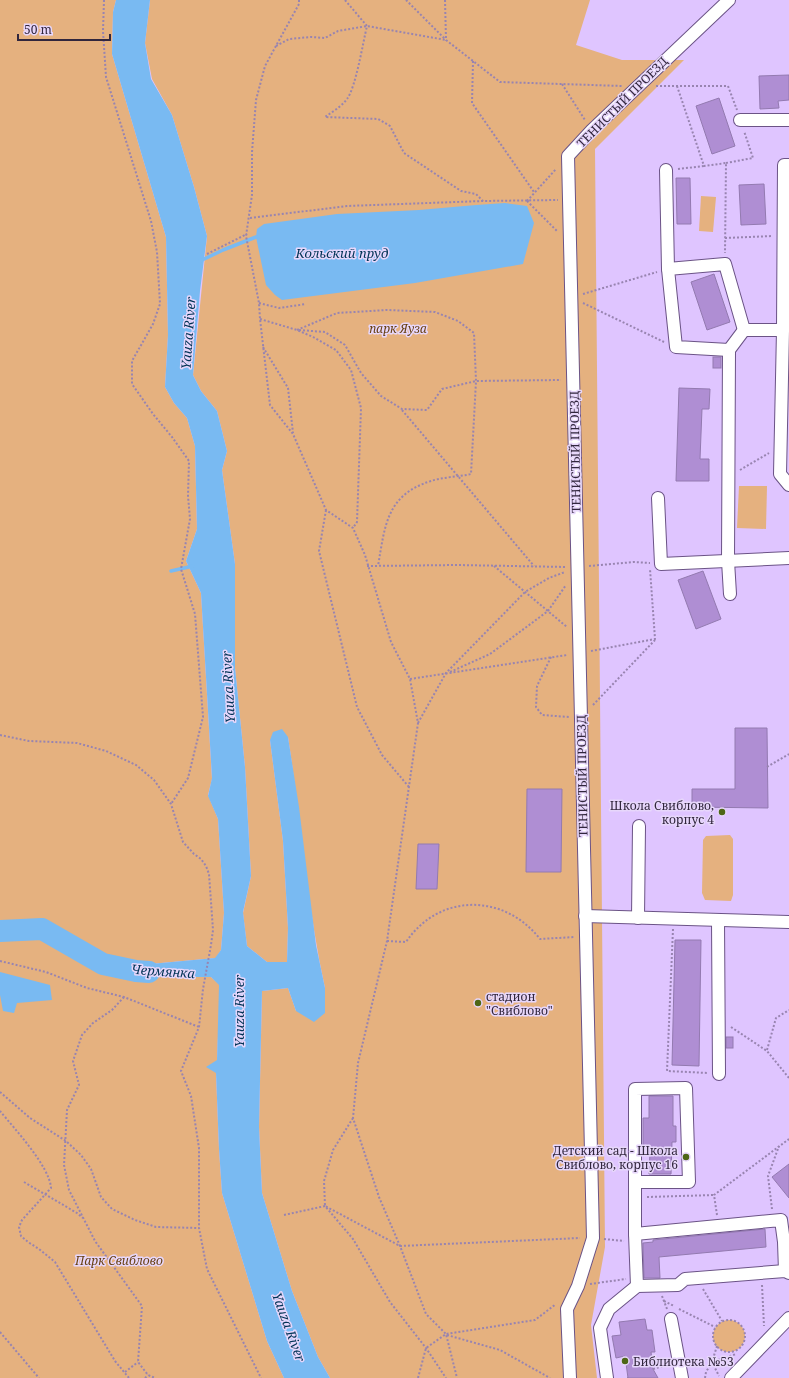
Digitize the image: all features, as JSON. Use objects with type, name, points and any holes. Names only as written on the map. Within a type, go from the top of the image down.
[{"type":"street","name":"ТЕНИСТЫЙ ПРОЕЗД","points":[[570,1378],[567,1309],[578,1286],[593,1238],[568,156],[592,130],[728,0]]},
{"type":"street","points":[[740,120],[789,120]]},
{"type":"street","points":[[789,165],[784,165],[783,330],[780,447],[780,474],[789,485]]},
{"type":"street","points":[[666,170],[668,269],[676,347],[729,350]]},
{"type":"street","points":[[668,269],[725,264],[744,330]]},
{"type":"street","points":[[744,330],[783,330]]},
{"type":"street","points":[[730,594],[728,561],[729,350],[744,330]]},
{"type":"street","points":[[658,498],[661,564],[789,558]]},
{"type":"street","points":[[638,826],[638,918]]},
{"type":"street","points":[[585,916],[718,920],[753,924],[789,922]]},
{"type":"street","points":[[718,920],[720,1019],[719,1074]]},
{"type":"street","points":[[607,1378],[600,1328],[609,1309],[637,1282],[635,1238],[635,1182],[635,1089],[686,1088],[689,1182],[635,1182]]},
{"type":"street","points":[[635,1238],[719,1226],[781,1220],[787,1272],[685,1279],[678,1284],[658,1285],[637,1282]]},
{"type":"street","points":[[731,1378],[789,1318]]},
{"type":"street","points":[[671,1319],[682,1378]]},
{"type":"path","points":[[104,0],[103,31],[106,77],[148,213],[157,252],[160,304],[153,324],[132,360],[132,384],[153,414],[190,461],[188,496],[190,519],[181,569],[195,614],[203,717],[188,778],[171,804]]},
{"type":"path","points":[[300,0],[265,66],[256,100],[252,152],[252,195],[250,218],[246,235],[259,303],[270,405],[293,434],[326,510],[353,528],[365,555],[391,642],[410,679],[418,723],[387,941],[358,1063],[353,1118],[379,1197],[400,1246],[426,1314],[446,1334],[500,1350],[550,1378]]},
{"type":"path","points":[[345,0],[366,26]]},
{"type":"path","points":[[406,0],[446,40],[500,82],[638,86],[728,86],[753,158],[726,163],[666,170]]},
{"type":"path","points":[[445,0],[446,40]]},
{"type":"path","points":[[275,46],[289,39],[311,37],[325,38],[338,31],[366,26],[446,40]]},
{"type":"path","points":[[366,26],[353,85],[348,98],[338,108],[325,117],[378,119],[390,126],[404,153],[461,191],[476,194],[483,201]]},
{"type":"path","points":[[473,61],[472,104],[534,192]]},
{"type":"path","points":[[562,84],[592,130]]},
{"type":"path","points":[[677,86],[704,166]]},
{"type":"path","points":[[526,201],[568,156]]},
{"type":"path","points":[[725,264],[726,163]]},
{"type":"path","points":[[250,218],[347,206],[483,201],[569,200]]},
{"type":"path","points":[[526,201],[570,244]]},
{"type":"path","points":[[207,254],[246,235]]},
{"type":"path","points":[[725,238],[784,236]]},
{"type":"path","points":[[572,298],[668,269]]},
{"type":"path","points":[[572,298],[676,347]]},
{"type":"path","points":[[259,303],[279,308],[306,304]]},
{"type":"path","points":[[298,330],[337,313],[387,310],[435,312],[458,321],[474,333],[476,381],[471,474],[431,481],[405,493],[394,505],[385,524],[378,566]]},
{"type":"path","points":[[260,319],[298,330],[313,337],[336,350],[351,370],[361,408],[358,522],[353,528]]},
{"type":"path","points":[[298,330],[325,332],[345,345],[361,373],[380,396],[402,409],[534,566]]},
{"type":"path","points":[[263,346],[288,388],[293,434]]},
{"type":"path","points":[[402,409],[427,410],[442,389],[476,381],[573,380]]},
{"type":"path","points":[[729,477],[780,447]]},
{"type":"path","points":[[326,510],[319,551],[357,707],[382,755],[409,787]]},
{"type":"path","points":[[551,657],[537,686],[536,707],[542,715],[554,717],[581,717],[655,639],[650,563],[660,540]]},
{"type":"path","points":[[368,566],[578,567],[634,562],[650,563]]},
{"type":"path","points":[[493,566],[579,637]]},
{"type":"path","points":[[418,723],[446,673],[525,592],[549,578],[578,567]]},
{"type":"path","points":[[446,673],[490,654],[548,611],[578,567]]},
{"type":"path","points":[[410,679],[580,653],[655,639]]},
{"type":"path","points":[[0,735],[28,741],[77,743],[106,751],[136,765],[154,780],[171,804],[183,842],[201,859],[206,866],[209,874],[213,930],[198,1027],[180,1071],[191,1096],[199,1148],[200,1228],[207,1268],[261,1378]]},
{"type":"path","points":[[768,767],[789,754]]},
{"type":"path","points":[[387,941],[406,942],[416,928],[434,915],[454,907],[476,905],[487,906],[508,912],[526,924],[540,939],[576,937]]},
{"type":"path","points":[[673,919],[667,1071],[719,1074]]},
{"type":"path","points":[[0,960],[46,972],[87,988],[124,997],[198,1027]]},
{"type":"path","points":[[124,997],[112,1010],[93,1023],[82,1035],[73,1061],[79,1085],[66,1110],[64,1165],[70,1190],[96,1241],[142,1306],[138,1362],[148,1375],[155,1378]]},
{"type":"path","points":[[767,1051],[776,1018],[789,1010]]},
{"type":"path","points":[[720,1019],[767,1051],[789,1078]]},
{"type":"path","points":[[0,1092],[30,1118],[66,1141],[81,1154],[91,1169],[101,1197],[112,1209],[135,1220],[156,1227],[200,1228]]},
{"type":"path","points":[[0,1111],[46,1171],[51,1181],[51,1188],[22,1220],[19,1227],[21,1236],[55,1262],[115,1361],[129,1378]]},
{"type":"path","points":[[353,1118],[333,1150],[324,1181],[324,1206],[353,1239],[390,1302],[426,1348],[446,1378]]},
{"type":"path","points":[[635,1197],[714,1195],[779,1144],[789,1138]]},
{"type":"path","points":[[774,1221],[768,1176],[779,1144]]},
{"type":"path","points":[[24,1182],[77,1213],[84,1219]]},
{"type":"path","points":[[714,1195],[719,1226]]},
{"type":"path","points":[[284,1215],[324,1206],[400,1246],[593,1238],[635,1238]]},
{"type":"path","points":[[761,1273],[764,1330],[769,1325]]},
{"type":"path","points":[[697,1278],[722,1321]]},
{"type":"path","points":[[578,1286],[637,1282]]},
{"type":"path","points":[[658,1285],[671,1319]]},
{"type":"path","points":[[418,1378],[426,1348],[446,1334],[536,1320],[560,1301]]},
{"type":"path","points":[[664,1302],[715,1327]]},
{"type":"path","points":[[705,1378],[706,1372],[712,1362],[716,1346],[713,1336],[715,1327],[722,1321],[731,1319],[739,1323],[744,1330],[745,1340],[740,1347],[732,1352],[723,1350],[716,1346]]},
{"type":"path","points":[[0,1332],[39,1378]]},
{"type":"path","points":[[446,1334],[457,1378]]},
{"type":"path","points":[[712,1362],[737,1354]]},
{"type":"path","points":[[125,1372],[138,1362]]},
{"type":"path","points":[[712,1362],[719,1378]]},
{"type":"path","points":[[145,1378],[148,1375]]},
{"type":"green space","name":"Парк Свиблово","points":[[0,0],[116,0],[113,12],[112,54],[166,237],[168,335],[165,387],[174,403],[187,418],[195,446],[197,529],[186,561],[201,593],[212,779],[208,795],[218,819],[224,913],[221,950],[216,958],[150,964],[109,964],[150,977],[211,977],[220,985],[216,1073],[222,1193],[267,1341],[284,1378],[0,1378]]},
{"type":"green space","name":"парк Яуза","points":[[150,0],[590,0],[576,45],[622,60],[684,60],[595,149],[605,1247],[591,1325],[597,1378],[330,1378],[318,1357],[292,1291],[262,1193],[259,1127],[262,991],[288,988],[296,1011],[325,988],[313,926],[288,737],[270,740],[283,841],[288,928],[287,962],[267,962],[247,946],[243,913],[251,876],[245,767],[235,668],[235,564],[222,470],[227,451],[217,411],[201,391],[193,375],[207,236],[172,115],[152,79],[145,43]]},
{"type":"green space","points":[[701,196],[716,197],[713,232],[699,231]]},
{"type":"green space","points":[[739,486],[767,486],[766,529],[737,528]]},
{"type":"green space","points":[[730,835],[733,839],[733,895],[731,901],[705,900],[702,893],[703,840],[706,836]]},
{"type":"green space","points":[[726,1320],[732,1320],[742,1327],[745,1336],[744,1342],[738,1349],[732,1352],[726,1352],[716,1345],[713,1339],[713,1333],[720,1323]]},
{"type":"water","name":"Yauza River","points":[[116,0],[150,0],[145,43],[151,79],[172,115],[207,236],[200,291],[193,375],[201,391],[217,411],[227,451],[222,470],[235,564],[235,668],[245,767],[251,876],[243,912],[247,946],[267,962],[287,962],[288,928],[283,841],[270,740],[273,732],[282,729],[288,737],[299,807],[316,945],[325,988],[325,1013],[314,1022],[296,1011],[288,988],[262,991],[259,1127],[262,1193],[292,1291],[318,1357],[330,1378],[284,1378],[267,1341],[222,1193],[216,1073],[206,1067],[217,1060],[219,985],[211,977],[150,977],[107,964],[150,964],[215,958],[221,950],[224,913],[218,819],[208,796],[212,778],[201,593],[186,561],[197,529],[195,446],[187,418],[174,403],[165,387],[168,335],[166,237],[112,54],[113,12]]},
{"type":"water","name":"Кольский пруд","points":[[505,203],[527,206],[534,223],[523,264],[415,283],[282,300],[266,285],[256,237],[257,229],[264,224],[337,214],[419,210]]},
{"type":"water","points":[[0,972],[50,985],[52,1000],[17,1003],[14,1013],[3,1011],[0,995]]},
{"type":"building","points":[[789,75],[789,100],[778,101],[779,108],[760,109],[759,76]]},
{"type":"building","points":[[719,98],[735,146],[712,154],[696,106]]},
{"type":"building","points":[[676,178],[690,178],[691,224],[677,224]]},
{"type":"building","points":[[764,184],[766,224],[741,225],[739,185]]},
{"type":"building","points":[[714,274],[730,322],[707,330],[691,282]]},
{"type":"building","points":[[713,357],[721,357],[721,368],[713,368]]},
{"type":"building","points":[[679,388],[710,389],[709,409],[702,409],[700,459],[709,459],[709,481],[676,481]]},
{"type":"building","points":[[703,571],[721,619],[696,629],[678,580]]},
{"type":"building","points":[[735,728],[767,728],[768,808],[692,807],[692,789],[735,789]]},
{"type":"building","points":[[527,789],[562,789],[561,872],[526,872]]},
{"type":"building","points":[[418,844],[439,844],[437,889],[416,889]]},
{"type":"building","points":[[675,940],[701,940],[699,1066],[672,1065]]},
{"type":"building","points":[[726,1037],[733,1037],[733,1048],[726,1048]]},
{"type":"building","points":[[649,1096],[673,1096],[673,1126],[676,1126],[676,1142],[672,1142],[671,1174],[649,1174],[650,1152],[643,1152],[643,1118],[649,1118]]},
{"type":"building","points":[[789,1164],[789,1198],[772,1177]]},
{"type":"building","points":[[765,1229],[766,1247],[659,1257],[660,1278],[644,1278],[643,1243],[653,1242],[653,1240]]},
{"type":"building","points":[[645,1319],[647,1330],[652,1330],[655,1352],[651,1352],[653,1369],[658,1378],[628,1378],[625,1356],[616,1358],[612,1336],[621,1335],[619,1322]]},
{"type":"waterway","points":[[200,261],[256,237]]},
{"type":"waterway","points":[[171,571],[193,566]]},
{"type":"waterway","name":"Чермянка","points":[[0,931],[42,929],[103,964],[136,971],[149,972]]},
{"type":"place","name":"Школа Свиблово, корпус 4","points":[[722,812]]},
{"type":"place","name":"стадион \"Свиблово\"","points":[[478,1003]]},
{"type":"place","name":"Детский сад - Школа Свиблово, корпус 16","points":[[686,1157]]},
{"type":"place","name":"Библиотека №53","points":[[625,1361]]}]
